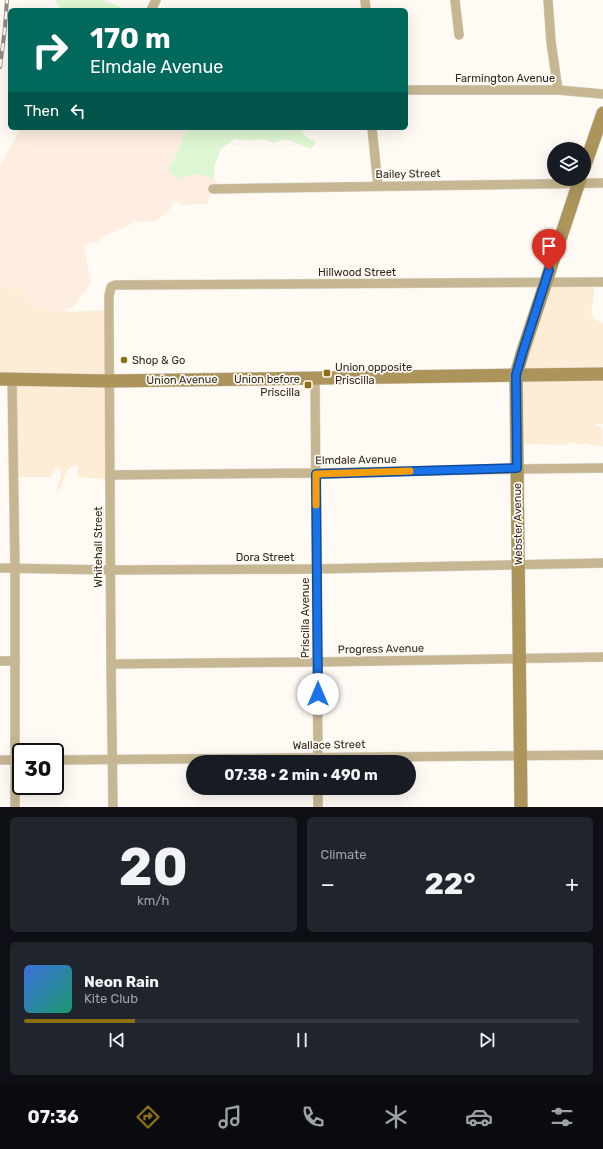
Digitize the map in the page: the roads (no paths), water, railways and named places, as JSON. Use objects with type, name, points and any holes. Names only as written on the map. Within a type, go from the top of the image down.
[{"type":"street","points":[[455,0],[459,35]]},
{"type":"street","points":[[548,0],[551,42],[558,90]]},
{"type":"street","name":"Farmington Avenue","points":[[408,90],[558,90],[603,94]]},
{"type":"street","points":[[591,148],[603,113]]},
{"type":"street","points":[[372,130],[378,186]]},
{"type":"street","name":"Bailey Street","points":[[213,189],[547,182]]},
{"type":"street","name":"Bailey Street","points":[[591,182],[603,184]]},
{"type":"street","name":"Webster Avenue","points":[[521,807],[516,375],[578,186]]},
{"type":"street","name":"Hillwood Street","points":[[112,287],[122,285],[603,282]]},
{"type":"street","name":"Whitehall Street","points":[[112,287],[109,296],[109,381],[113,807]]},
{"type":"street","name":"Union Avenue","points":[[6,379],[109,381],[603,374]]},
{"type":"street","name":"Priscilla Avenue","points":[[316,378],[318,755]]},
{"type":"street","points":[[6,379],[15,568],[15,662],[17,743]]},
{"type":"street","name":"Elmdale Avenue","points":[[110,475],[316,474],[517,468],[603,468]]},
{"type":"street","name":"Dora Street","points":[[0,568],[110,570],[603,564]]},
{"type":"street","name":"Progress Avenue","points":[[111,664],[603,657]]},
{"type":"street","points":[[0,661],[15,662]]},
{"type":"street","name":"Wallace Street","points":[[416,758],[603,755]]},
{"type":"street","points":[[0,760],[12,760]]},
{"type":"street","name":"Wallace Street","points":[[64,760],[186,760]]},
{"type":"street","points":[[15,807],[16,795]]},
{"type":"street","points":[[318,795],[318,807]]},
{"type":"railway","points":[[0,67],[7,0]]},
{"type":"place","name":"Shop & Go","points":[[124,360]]},
{"type":"place","name":"Union opposite Priscilla","points":[[327,373]]},
{"type":"place","name":"Union before Priscilla","points":[[308,385]]}]
